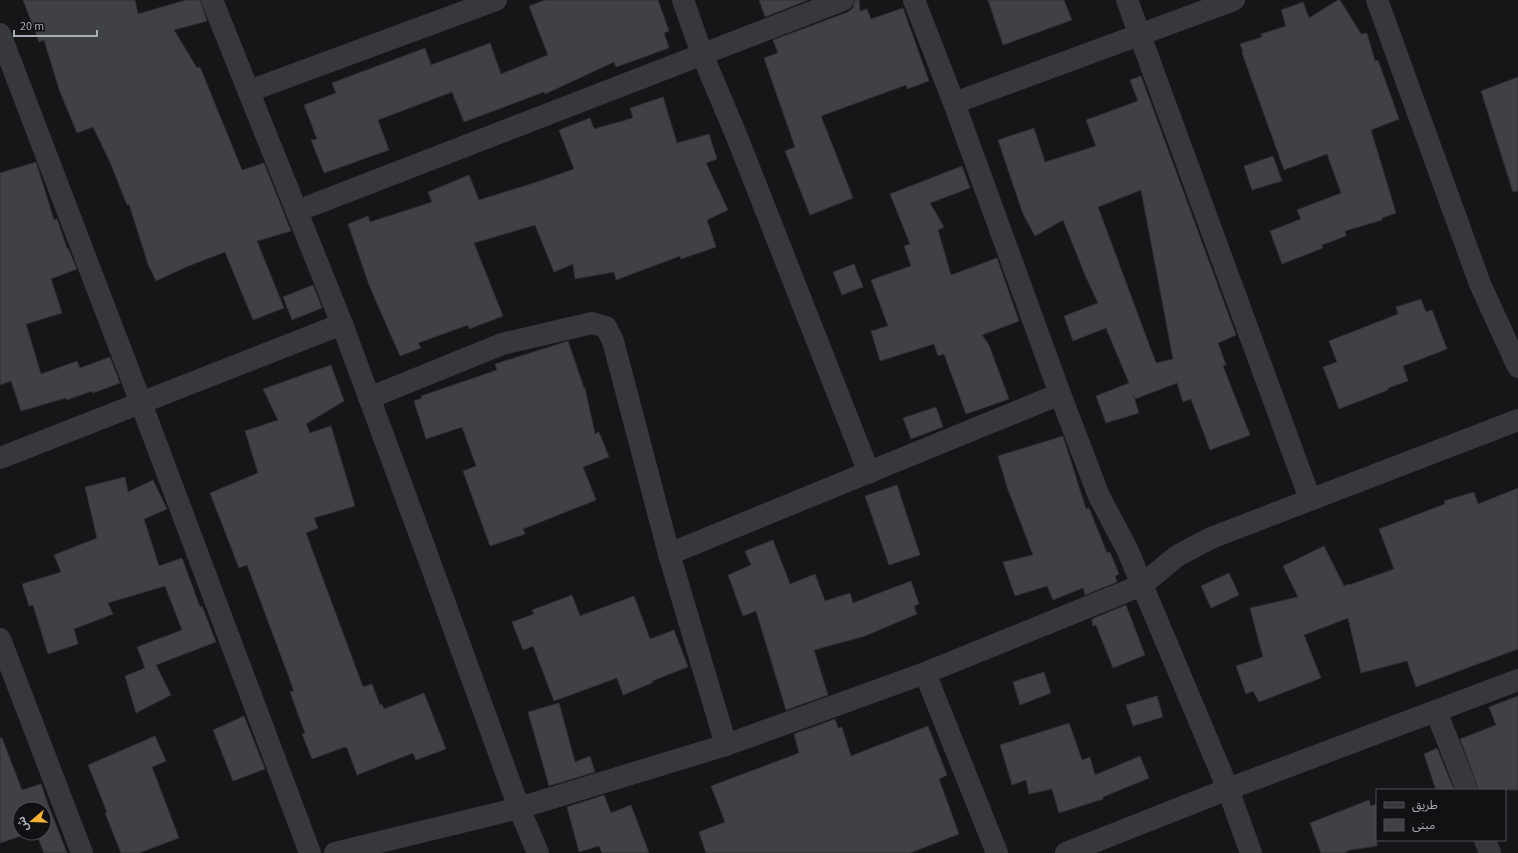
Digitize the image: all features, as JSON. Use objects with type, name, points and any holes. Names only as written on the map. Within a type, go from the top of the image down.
[{"type":"street","points":[[212,0],[342,324],[519,808],[538,853]]},
{"type":"street","points":[[249,91],[463,6],[496,0]]},
{"type":"street","points":[[683,0],[702,54],[869,473]]},
{"type":"street","points":[[297,211],[843,0]]},
{"type":"street","points":[[914,0],[954,103],[1060,394],[1099,496],[1127,549],[1228,789],[1251,853]]},
{"type":"street","points":[[1127,0],[1310,499]]},
{"type":"street","points":[[954,103],[1234,0]]},
{"type":"street","points":[[1377,0],[1480,284],[1518,367]]},
{"type":"street","points":[[0,34],[142,403],[310,853]]},
{"type":"street","points":[[369,398],[502,344],[592,323],[606,326],[614,340],[670,554],[726,745]]},
{"type":"street","points":[[0,458],[342,324]]},
{"type":"street","points":[[670,554],[1060,394]]},
{"type":"street","points":[[335,853],[519,808],[726,745],[925,673],[1142,585],[1177,556],[1211,538],[1518,420]]},
{"type":"street","points":[[0,639],[82,853]]},
{"type":"street","points":[[925,673],[997,853]]},
{"type":"street","points":[[1076,851],[1228,789],[1518,680]]},
{"type":"street","points":[[1436,711],[1466,789]]},
{"type":"street","points":[[1485,841],[1490,853]]},
{"type":"building","points":[[23,0],[135,0],[138,14],[186,0],[200,0],[207,21],[174,30],[197,68],[200,67],[242,170],[264,163],[291,231],[257,241],[284,308],[253,320],[225,252],[186,267],[156,281],[148,264],[129,204],[127,205],[110,162],[93,127],[77,133],[60,92],[44,40],[39,42]]},
{"type":"building","points":[[545,0],[658,0],[669,31],[664,33],[669,48],[616,67],[614,62],[545,94],[544,92],[464,122],[452,92],[378,120],[389,150],[324,173],[311,140],[317,139],[304,105],[336,93],[332,83],[425,48],[431,65],[490,43],[501,74],[548,55],[529,6]]},
{"type":"building","points":[[759,0],[808,0],[765,17]]},
{"type":"building","points":[[855,0],[859,0],[860,11],[867,9],[871,19],[903,8],[929,81],[907,89],[906,85],[821,116],[853,198],[810,215],[785,151],[795,147],[764,58],[778,53],[773,40],[848,12],[853,8]]},
{"type":"building","points":[[988,0],[1064,0],[1072,20],[1003,45]]},
{"type":"building","points":[[1340,0],[1361,34],[1367,33],[1375,61],[1378,60],[1399,119],[1371,130],[1396,213],[1382,218],[1382,220],[1345,231],[1346,236],[1322,245],[1323,248],[1282,264],[1270,231],[1301,219],[1297,210],[1341,193],[1327,154],[1284,170],[1240,44],[1262,37],[1261,34],[1286,26],[1281,10],[1303,2],[1309,18]]},
{"type":"building","points":[[1141,76],[1236,335],[1218,343],[1226,365],[1223,366],[1250,435],[1210,450],[1191,399],[1183,402],[1177,383],[1135,399],[1133,394],[1139,413],[1106,423],[1096,396],[1129,383],[1106,328],[1073,341],[1064,316],[1098,303],[1063,220],[1035,236],[1023,214],[998,140],[1034,128],[1045,162],[1096,146],[1086,120],[1138,101],[1130,80]],"holes":[[[1141,190],[1173,359],[1156,363],[1098,207]]]},
{"type":"building","points":[[1518,77],[1518,191],[1513,192],[1481,91]]},
{"type":"building","points":[[663,97],[677,143],[709,134],[717,159],[706,163],[728,210],[707,220],[716,247],[681,259],[680,256],[616,280],[614,272],[575,279],[573,264],[554,272],[535,225],[474,243],[503,316],[469,329],[468,325],[418,343],[421,348],[400,356],[369,285],[348,224],[368,216],[370,222],[432,202],[428,192],[469,175],[479,200],[574,169],[559,130],[590,118],[594,129],[633,118],[630,108]]},
{"type":"building","points":[[1273,156],[1282,181],[1252,190],[1244,166]]},
{"type":"building","points":[[36,162],[54,220],[57,219],[67,248],[77,269],[51,279],[62,313],[26,324],[41,374],[77,361],[80,368],[110,357],[120,383],[93,393],[92,391],[67,400],[66,398],[21,411],[11,381],[0,385],[0,173]]},
{"type":"building","points":[[962,166],[970,188],[930,203],[944,227],[938,230],[951,275],[997,258],[1019,321],[982,335],[989,345],[1009,399],[966,414],[944,354],[938,356],[934,344],[880,361],[871,331],[888,326],[871,280],[911,266],[904,246],[910,244],[890,194]]},
{"type":"building","points":[[854,264],[863,287],[842,295],[833,272]]},
{"type":"building","points":[[313,285],[322,308],[292,320],[283,297]]},
{"type":"building","points":[[1421,299],[1426,312],[1432,310],[1447,349],[1403,366],[1408,381],[1339,409],[1323,367],[1337,362],[1329,341],[1398,314],[1396,307]]},
{"type":"building","points":[[568,341],[585,388],[595,434],[599,432],[609,457],[583,467],[596,500],[523,529],[525,534],[490,546],[463,471],[476,466],[462,427],[426,439],[414,401],[422,398],[421,396],[497,370],[495,364]]},
{"type":"building","points":[[331,365],[344,401],[306,424],[310,433],[331,426],[355,506],[314,518],[318,528],[306,533],[363,687],[372,684],[380,705],[382,704],[384,709],[424,693],[446,749],[416,760],[413,753],[357,775],[347,748],[345,747],[312,759],[302,734],[305,733],[290,692],[294,691],[247,565],[239,568],[210,493],[258,473],[245,431],[278,420],[263,389]]},
{"type":"building","points":[[936,407],[943,427],[911,439],[903,418]]},
{"type":"building","points":[[1063,436],[1086,509],[1089,508],[1107,553],[1110,552],[1119,574],[1115,576],[1117,582],[1085,595],[1083,588],[1053,600],[1047,586],[1015,596],[1003,562],[1033,555],[1007,487],[998,456]]},
{"type":"building","points":[[125,477],[128,492],[153,480],[167,509],[144,519],[159,566],[182,558],[200,607],[202,606],[216,642],[156,665],[171,695],[136,713],[125,676],[145,668],[137,647],[182,630],[165,586],[108,603],[113,614],[74,629],[78,644],[48,654],[33,605],[29,606],[22,584],[61,572],[54,555],[97,538],[85,487]]},
{"type":"building","points":[[897,485],[920,555],[889,565],[865,496]]},
{"type":"building","points":[[1518,488],[1518,649],[1416,687],[1407,661],[1361,673],[1348,618],[1304,635],[1321,678],[1259,702],[1253,691],[1246,694],[1236,666],[1263,657],[1250,608],[1298,597],[1283,566],[1324,546],[1344,586],[1349,585],[1394,569],[1379,529],[1445,504],[1444,501],[1474,492],[1478,504]]},
{"type":"building","points":[[773,540],[790,584],[815,574],[825,601],[850,593],[853,603],[911,581],[919,604],[914,606],[917,614],[865,636],[814,650],[828,695],[786,710],[756,611],[743,616],[728,575],[751,565],[745,551]]},
{"type":"building","points":[[1229,573],[1239,595],[1211,608],[1201,586]]},
{"type":"building","points":[[572,595],[580,616],[634,596],[650,639],[674,630],[688,667],[652,681],[652,683],[623,695],[617,678],[554,701],[533,646],[523,650],[512,622],[534,614],[532,610]]},
{"type":"building","points":[[1126,605],[1145,655],[1113,668],[1096,625],[1093,626],[1092,619]]},
{"type":"building","points":[[1044,672],[1051,693],[1020,705],[1013,682]]},
{"type":"building","points":[[1157,696],[1163,717],[1133,726],[1126,705]]},
{"type":"building","points":[[1518,696],[1518,790],[1479,789],[1460,739],[1496,725],[1489,707]]},
{"type":"building","points":[[559,703],[575,762],[590,756],[595,772],[549,786],[528,712]]},
{"type":"building","points":[[244,716],[265,769],[233,781],[213,730]]},
{"type":"building","points":[[835,719],[838,728],[842,727],[851,756],[928,726],[947,775],[939,779],[959,834],[910,853],[706,853],[699,832],[725,822],[711,786],[799,753],[794,734]]},
{"type":"building","points":[[1069,723],[1082,760],[1090,757],[1095,775],[1140,756],[1149,778],[1103,797],[1103,799],[1059,813],[1052,789],[1029,794],[1026,780],[1012,785],[1000,745]]},
{"type":"building","points":[[155,736],[166,761],[152,767],[179,838],[139,853],[121,853],[105,813],[107,812],[88,765]]},
{"type":"building","points":[[0,738],[2,738],[22,790],[41,784],[47,801],[12,801],[12,839],[0,843]]},
{"type":"building","points":[[1437,748],[1454,789],[1436,789],[1424,754]]},
{"type":"building","points":[[604,795],[611,813],[631,805],[649,853],[602,853],[599,846],[579,852],[567,807]]},
{"type":"building","points":[[1369,800],[1371,806],[1376,804],[1377,846],[1350,850],[1344,853],[1321,853],[1310,823]]},
{"type":"building","points":[[52,814],[67,853],[44,853],[39,841],[52,841]]}]
